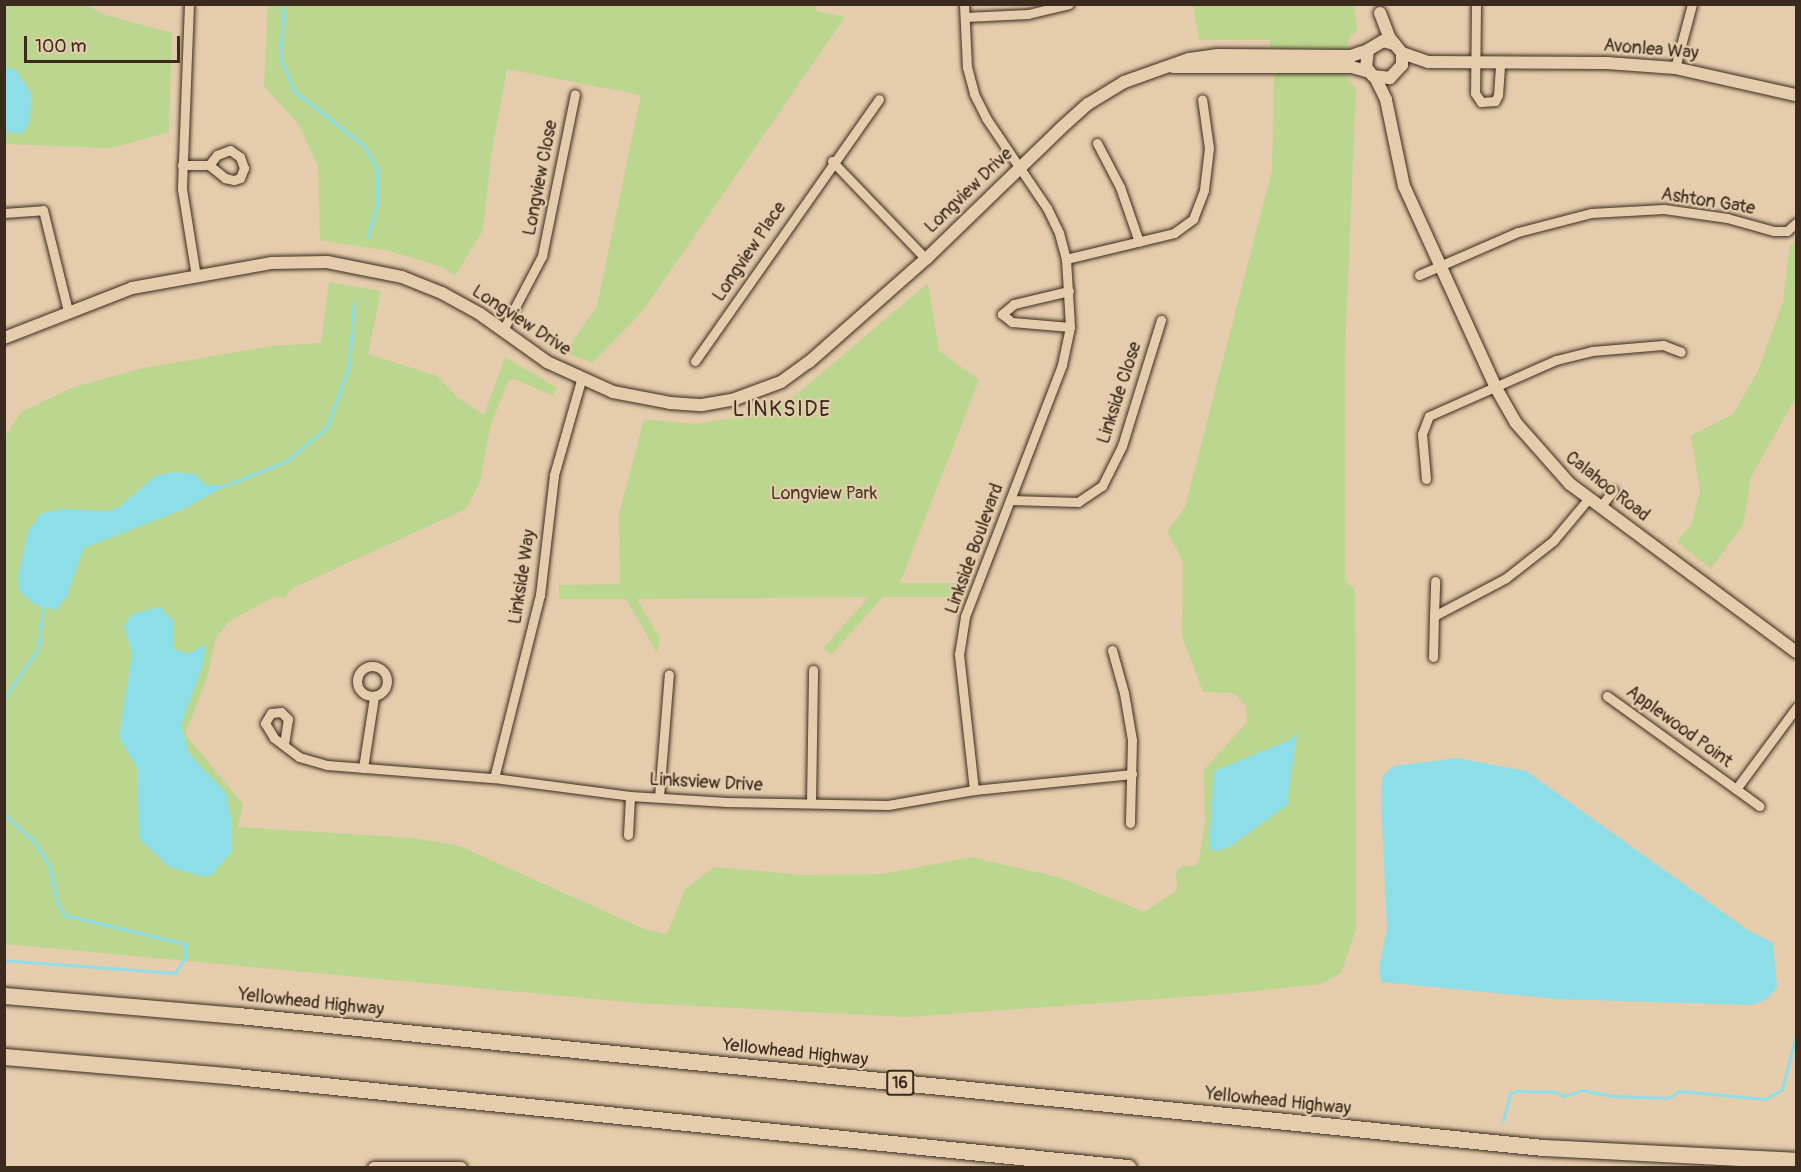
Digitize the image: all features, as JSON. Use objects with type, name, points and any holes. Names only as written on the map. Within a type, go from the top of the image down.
[{"type":"highway","name":"Yellowhead Highway","points":[[4,996],[239,1016],[1544,1148],[1797,1161]]},
{"type":"highway","points":[[4,1058],[236,1077],[1128,1167]]},
{"type":"street","points":[[189,4],[182,189],[196,276]]},
{"type":"street","name":"Linkside Boulevard","points":[[964,4],[967,67],[974,94],[1019,168],[1047,208],[1066,259],[1070,327],[1062,364],[965,617],[959,654],[974,790]]},
{"type":"street","points":[[965,17],[1028,14],[1069,4]]},
{"type":"street","points":[[1476,4],[1475,93],[1487,104],[1498,95],[1500,63]]},
{"type":"street","points":[[1675,68],[1692,4]]},
{"type":"street","points":[[1380,9],[1365,61],[1372,74],[1384,79],[1398,73]]},
{"type":"street","points":[[1380,9],[1398,49],[1398,73],[1386,100]]},
{"type":"street","points":[[1370,48],[1383,41],[1398,49]]},
{"type":"street","name":"Longview Drive","points":[[4,338],[68,311],[132,288],[271,263],[351,265],[422,284],[462,303],[547,362],[581,380],[651,401],[702,405],[735,399],[782,382],[809,362],[926,259],[1088,104],[1124,82],[1163,67],[1218,54],[1351,56],[1370,48]]},
{"type":"street","name":"Avonlea Way","points":[[1398,49],[1428,62]]},
{"type":"street","name":"Avonlea Way","points":[[1398,73],[1428,62],[1675,68],[1797,94]]},
{"type":"street","name":"Longview Drive","points":[[1163,67],[1352,67],[1372,74]]},
{"type":"street","name":"Calahoo Road","points":[[1372,74],[1386,100],[1404,186],[1496,388],[1516,423],[1545,460],[1600,507],[1797,652]]},
{"type":"street","name":"Longview Close","points":[[503,330],[542,256],[575,94]]},
{"type":"street","name":"Longview Place","points":[[695,362],[832,161],[879,99]]},
{"type":"street","points":[[1066,259],[1174,233],[1193,219],[1204,190],[1209,148],[1202,99]]},
{"type":"street","points":[[1097,143],[1120,187],[1139,242]]},
{"type":"street","points":[[832,161],[926,259]]},
{"type":"street","points":[[182,165],[209,165]]},
{"type":"street","name":"Ashton Gate","points":[[1441,265],[1527,229],[1591,213],[1664,209],[1727,218],[1774,231],[1787,231],[1797,224]]},
{"type":"street","points":[[4,213],[43,210],[68,311]]},
{"type":"street","points":[[1419,275],[1441,265]]},
{"type":"street","points":[[1069,291],[1014,304],[1002,314],[1011,322],[1070,327]]},
{"type":"street","name":"Linkside Close","points":[[1011,500],[1078,502],[1102,486],[1122,446],[1161,320]]},
{"type":"street","points":[[1426,479],[1422,434],[1429,416],[1556,360],[1592,351],[1664,345],[1681,352]]},
{"type":"street","name":"Linkside Way","points":[[494,778],[540,595],[554,475],[581,380]]},
{"type":"street","points":[[1600,507],[1613,491]]},
{"type":"street","points":[[1434,616],[1506,578],[1553,541],[1589,498]]},
{"type":"street","points":[[1433,657],[1435,581]]},
{"type":"street","points":[[1112,650],[1128,712],[1132,774],[1130,824]]},
{"type":"street","points":[[811,803],[813,670]]},
{"type":"street","points":[[659,797],[669,674]]},
{"type":"street","name":"Applewood Point","points":[[1607,696],[1736,789],[1797,708]]},
{"type":"street","points":[[363,768],[374,697]]},
{"type":"street","name":"Linksview Drive","points":[[284,744],[299,757],[311,762],[363,768],[494,778],[630,796],[811,803],[888,805],[974,790],[1132,774]]},
{"type":"street","points":[[1736,789],[1759,806]]},
{"type":"street","points":[[628,835],[630,796]]},
{"type":"street","points":[[374,1167],[461,1167]]},
{"type":"green space","points":[[816,4],[815,11],[845,17],[642,312],[592,363],[565,352],[597,306],[641,95],[507,69],[491,156],[483,230],[455,276],[442,267],[389,251],[320,240],[318,166],[299,125],[264,86],[268,5]]},
{"type":"green space","points":[[5,5],[87,5],[105,15],[172,33],[169,132],[112,148],[5,144]]},
{"type":"green space","points":[[1193,5],[1354,5],[1357,30],[1348,39],[1347,80],[1356,88],[1345,349],[1345,581],[1355,590],[1356,929],[1341,973],[1321,984],[1226,994],[908,1017],[639,1003],[5,944],[5,436],[21,412],[74,387],[139,369],[272,346],[321,343],[329,282],[381,291],[368,354],[437,376],[458,398],[484,415],[505,357],[557,388],[553,396],[514,379],[508,381],[490,427],[480,482],[466,509],[293,588],[284,598],[274,597],[228,622],[216,638],[207,678],[185,734],[243,804],[238,827],[413,838],[459,846],[647,930],[667,934],[685,889],[714,867],[802,875],[883,874],[971,857],[1061,878],[1144,912],[1177,890],[1176,872],[1182,866],[1195,866],[1199,860],[1205,824],[1204,770],[1247,722],[1246,706],[1234,693],[1203,692],[1182,636],[1183,561],[1167,532],[1185,507],[1272,170],[1274,79],[1270,40],[1199,40]]},
{"type":"green space","points":[[1796,242],[1796,397],[1751,477],[1743,525],[1711,569],[1677,542],[1692,523],[1700,490],[1691,436],[1733,414],[1757,373],[1783,302],[1790,245]]},
{"type":"green space","name":"Longview Park","points":[[928,283],[939,351],[979,380],[900,583],[960,583],[954,597],[883,597],[831,655],[823,648],[869,597],[637,599],[660,639],[657,653],[626,599],[559,599],[559,585],[620,584],[619,514],[644,419],[696,424],[746,416],[796,395]]},
{"type":"water","points":[[5,67],[16,70],[31,94],[30,121],[22,134],[5,132]]},
{"type":"water","points":[[173,472],[194,474],[206,485],[227,485],[182,510],[84,548],[66,598],[56,610],[35,605],[19,591],[18,575],[28,532],[40,514],[61,509],[109,511],[118,508],[155,476]]},
{"type":"water","points":[[160,607],[174,622],[174,649],[187,654],[205,645],[204,661],[181,725],[189,754],[226,793],[232,822],[232,851],[212,875],[204,877],[169,867],[139,839],[137,768],[119,737],[132,654],[124,626],[132,614]]},
{"type":"water","points":[[1297,733],[1287,805],[1231,846],[1219,851],[1209,849],[1214,771],[1290,740]]},
{"type":"water","points":[[1457,758],[1526,771],[1749,931],[1773,943],[1777,987],[1767,999],[1752,1005],[1558,999],[1381,982],[1379,968],[1387,929],[1381,798],[1383,775],[1394,766]]},
{"type":"waterway","points":[[284,4],[280,57],[293,90],[363,145],[377,168],[377,205],[367,237]]},
{"type":"waterway","points":[[227,485],[286,461],[327,427],[349,366],[354,302]]},
{"type":"waterway","points":[[4,698],[38,649],[43,609]]},
{"type":"waterway","points":[[4,814],[35,843],[49,865],[57,902],[64,915],[185,944],[185,958],[175,973],[4,960]]},
{"type":"waterway","points":[[1503,1120],[1510,1093],[1516,1091],[1555,1092],[1564,1096],[1582,1090],[1612,1096],[1668,1098],[1679,1091],[1765,1099],[1782,1089],[1796,1036]]},
{"type":"district","name":"LINKSIDE","points":[[782,410]]}]
